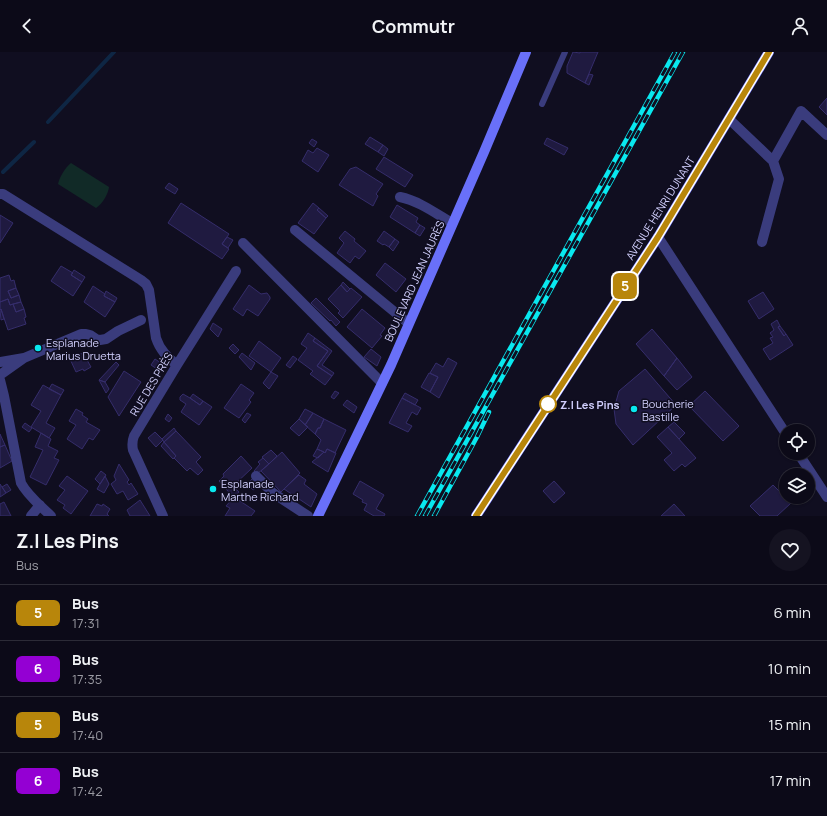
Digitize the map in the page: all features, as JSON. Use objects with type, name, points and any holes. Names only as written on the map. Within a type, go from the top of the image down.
[{"type":"street","name":"BOULEVARD JEAN JAURÈS","points":[[318,516],[382,383],[526,52]]},
{"type":"street","name":"AVENUE HENRI DUNANT","points":[[476,516],[658,237],[769,52]]},
{"type":"street","points":[[773,161],[801,111],[827,135]]},
{"type":"street","points":[[729,119],[773,161],[779,179],[762,242]]},
{"type":"street","points":[[0,194],[3,194],[146,284],[149,290],[158,346],[167,357],[177,365]]},
{"type":"street","points":[[400,197],[416,202],[452,223]]},
{"type":"street","points":[[295,230],[408,323]]},
{"type":"street","points":[[658,237],[780,424]]},
{"type":"street","points":[[243,243],[382,383]]},
{"type":"street","name":"RUE DES PRÈS","points":[[163,516],[132,445],[134,436],[236,271]]},
{"type":"street","points":[[0,374],[24,358],[81,334],[90,334],[96,339],[100,340],[141,320]]},
{"type":"street","points":[[0,362],[24,358]]},
{"type":"street","points":[[0,381],[21,483],[24,489],[51,516]]},
{"type":"street","points":[[803,460],[827,497]]},
{"type":"street","points":[[256,476],[273,493],[308,516]]},
{"type":"street","points":[[31,516],[40,506]]},
{"type":"lane","points":[[542,104],[565,52]]},
{"type":"lane","points":[[141,320],[152,316]]},
{"type":"green space","points":[[71,163],[109,187],[104,199],[96,208],[58,184],[63,172]]},
{"type":"building","points":[[573,52],[598,52],[585,83],[567,73],[567,66]]},
{"type":"building","points":[[589,74],[593,75],[589,85],[585,83]]},
{"type":"building","points":[[827,98],[827,115],[819,107]]},
{"type":"building","points":[[370,137],[383,145],[378,152],[365,144]]},
{"type":"building","points":[[547,138],[568,148],[564,155],[544,144]]},
{"type":"building","points":[[312,139],[317,142],[314,147],[309,143]]},
{"type":"building","points":[[383,145],[388,149],[384,156],[378,152]]},
{"type":"building","points":[[317,148],[329,155],[318,172],[302,161],[308,150],[313,153]]},
{"type":"building","points":[[384,157],[413,175],[405,187],[376,169]]},
{"type":"building","points":[[356,167],[383,184],[376,194],[378,196],[373,206],[339,185],[350,169]]},
{"type":"building","points":[[169,183],[178,189],[175,194],[165,188]]},
{"type":"building","points":[[181,203],[229,234],[222,244],[229,249],[222,259],[168,223]]},
{"type":"building","points":[[313,203],[319,208],[317,210],[326,218],[314,234],[298,223]]},
{"type":"building","points":[[397,205],[418,218],[416,222],[420,225],[415,233],[390,217]]},
{"type":"building","points":[[319,208],[328,216],[326,218],[317,210]]},
{"type":"building","points":[[0,215],[13,223],[0,243]]},
{"type":"building","points":[[420,225],[425,228],[420,236],[415,233]]},
{"type":"building","points":[[345,231],[366,251],[359,259],[355,256],[350,263],[337,253],[344,243],[339,238]]},
{"type":"building","points":[[384,231],[395,239],[389,247],[377,241]]},
{"type":"building","points":[[227,237],[233,240],[228,248],[222,244]]},
{"type":"building","points":[[395,239],[399,242],[393,251],[389,247]]},
{"type":"building","points":[[385,263],[406,279],[396,292],[376,275]]},
{"type":"building","points":[[61,266],[73,273],[71,275],[82,282],[73,296],[51,281]]},
{"type":"building","points":[[74,270],[85,277],[82,282],[71,275]]},
{"type":"building","points":[[9,275],[11,281],[14,280],[16,288],[8,291],[11,298],[19,295],[21,302],[10,305],[8,299],[0,302],[0,278]]},
{"type":"building","points":[[343,282],[350,289],[347,292],[341,285]]},
{"type":"building","points":[[249,285],[261,294],[267,293],[270,297],[258,316],[247,309],[243,316],[233,309]]},
{"type":"building","points":[[341,285],[347,292],[351,288],[362,297],[343,318],[338,313],[340,311],[328,299]]},
{"type":"building","points":[[93,286],[105,294],[104,296],[115,302],[105,317],[84,302]]},
{"type":"building","points":[[16,288],[19,295],[11,298],[8,291]]},
{"type":"building","points":[[106,291],[117,298],[115,302],[104,296]]},
{"type":"building","points":[[763,292],[774,309],[759,319],[748,301]]},
{"type":"building","points":[[316,298],[340,322],[336,326],[311,303]]},
{"type":"building","points":[[8,299],[10,305],[13,304],[16,312],[24,309],[26,324],[8,330],[1,309],[0,310],[0,302]]},
{"type":"building","points":[[21,302],[24,309],[16,312],[13,304]]},
{"type":"building","points":[[1,309],[4,319],[1,320],[0,310]]},
{"type":"building","points":[[362,309],[385,328],[380,335],[382,336],[372,348],[347,327]]},
{"type":"building","points":[[777,320],[780,326],[778,327],[784,336],[786,334],[793,345],[770,360],[763,349],[773,343],[770,338],[773,337],[770,333],[774,330],[771,324]]},
{"type":"building","points":[[213,323],[222,329],[218,337],[210,329]]},
{"type":"building","points":[[780,326],[786,334],[784,336],[778,327]]},
{"type":"building","points":[[652,329],[677,358],[664,376],[636,344]]},
{"type":"building","points":[[308,333],[315,338],[313,341],[328,351],[317,366],[332,376],[325,385],[310,374],[313,371],[298,360],[307,348],[301,344]]},
{"type":"building","points":[[315,338],[332,351],[322,365],[334,373],[332,376],[317,366],[328,351],[313,341]]},
{"type":"building","points":[[259,341],[281,358],[271,372],[249,356]]},
{"type":"building","points":[[233,344],[239,350],[235,354],[229,348]]},
{"type":"building","points":[[371,349],[381,357],[377,366],[364,357]]},
{"type":"building","points":[[83,353],[91,367],[84,371],[83,369],[76,372],[70,359]]},
{"type":"building","points":[[242,353],[255,363],[251,370],[239,357]]},
{"type":"building","points":[[293,356],[297,359],[290,368],[286,365]]},
{"type":"building","points":[[448,358],[457,363],[439,398],[430,392],[438,377],[430,373],[436,363],[443,367]]},
{"type":"building","points":[[677,358],[692,377],[677,390],[664,376]]},
{"type":"building","points":[[155,359],[161,363],[157,369],[151,365]]},
{"type":"building","points":[[116,362],[119,365],[105,382],[99,380]]},
{"type":"building","points":[[645,369],[676,405],[633,445],[616,424],[614,409],[619,391]]},
{"type":"building","points":[[124,371],[141,382],[119,416],[108,397]]},
{"type":"building","points":[[271,372],[278,376],[269,389],[263,383]]},
{"type":"building","points":[[429,373],[438,377],[430,392],[421,387]]},
{"type":"building","points":[[99,380],[105,382],[109,389],[106,393]]},
{"type":"building","points":[[52,384],[64,390],[61,395],[49,389]]},
{"type":"building","points":[[241,384],[254,393],[249,400],[251,402],[239,418],[224,408]]},
{"type":"building","points":[[43,385],[61,395],[46,423],[55,428],[49,438],[31,427],[41,411],[31,405]]},
{"type":"building","points":[[335,391],[339,393],[334,399],[331,397]]},
{"type":"building","points":[[705,391],[739,426],[723,441],[689,406]]},
{"type":"building","points":[[405,393],[418,400],[415,405],[402,398]]},
{"type":"building","points":[[183,394],[200,405],[203,401],[212,407],[199,425],[181,412],[186,404],[180,400],[180,397]]},
{"type":"building","points":[[193,394],[203,401],[200,405],[190,398]]},
{"type":"building","points":[[402,398],[421,408],[417,415],[412,412],[406,423],[412,426],[408,432],[389,423]]},
{"type":"building","points":[[347,400],[357,407],[354,413],[343,405]]},
{"type":"building","points":[[76,409],[83,413],[82,415],[88,419],[86,422],[100,430],[93,440],[89,438],[82,449],[67,439],[76,425],[69,421]]},
{"type":"building","points":[[305,409],[313,413],[305,425],[299,419]]},
{"type":"building","points":[[247,413],[251,415],[245,423],[242,420]]},
{"type":"building","points":[[313,413],[324,419],[320,428],[318,428],[315,434],[305,425]]},
{"type":"building","points":[[168,414],[172,418],[169,422],[165,419]]},
{"type":"building","points":[[299,419],[308,427],[299,436],[290,428]]},
{"type":"building","points":[[324,419],[346,430],[335,453],[327,449],[325,453],[317,449],[321,440],[315,434],[318,428],[320,428]]},
{"type":"building","points":[[674,422],[685,433],[679,439],[668,427]]},
{"type":"building","points":[[25,423],[32,428],[29,432],[22,427]]},
{"type":"building","points":[[668,427],[696,458],[685,467],[682,464],[674,471],[664,460],[672,453],[657,437]]},
{"type":"building","points":[[174,428],[176,431],[164,442],[162,439]]},
{"type":"building","points":[[176,431],[201,457],[196,462],[203,470],[198,475],[190,468],[187,471],[174,458],[176,456],[164,442]]},
{"type":"building","points":[[155,432],[163,440],[156,447],[148,438]]},
{"type":"building","points":[[41,433],[51,439],[48,446],[58,451],[54,458],[59,460],[46,485],[30,477],[43,450],[35,447]]},
{"type":"building","points":[[0,434],[5,445],[0,447]]},
{"type":"building","points":[[164,442],[176,456],[173,459],[161,446]]},
{"type":"building","points":[[5,445],[12,461],[0,468],[0,447]]},
{"type":"building","points":[[317,449],[324,452],[318,458],[313,456]]},
{"type":"building","points":[[327,449],[336,453],[328,472],[312,462],[324,452],[325,453]]},
{"type":"building","points":[[271,450],[277,456],[269,464],[262,457]]},
{"type":"building","points":[[282,452],[300,473],[281,492],[261,471]]},
{"type":"building","points":[[241,456],[252,468],[233,486],[239,492],[234,498],[219,481],[224,476],[223,474]]},
{"type":"building","points":[[263,458],[269,464],[257,474],[254,471],[260,464],[258,462]]},
{"type":"building","points":[[119,464],[129,480],[127,482],[129,485],[131,483],[138,494],[128,500],[123,491],[117,494],[111,484],[116,480],[114,476]]},
{"type":"building","points":[[101,471],[106,475],[100,484],[95,479]]},
{"type":"building","points":[[299,475],[306,480],[304,484],[317,494],[311,507],[284,489]]},
{"type":"building","points":[[67,476],[88,491],[71,514],[63,508],[65,505],[57,500],[65,490],[59,486]]},
{"type":"building","points":[[105,476],[109,484],[104,493],[97,489]]},
{"type":"building","points":[[253,478],[260,485],[253,490],[247,484]]},
{"type":"building","points":[[360,481],[384,495],[376,509],[385,514],[384,516],[374,516],[364,510],[367,504],[362,502],[363,500],[353,494]]},
{"type":"building","points":[[554,481],[565,493],[554,503],[543,491]]},
{"type":"building","points":[[0,484],[6,493],[0,497]]},
{"type":"building","points":[[7,484],[11,490],[6,493],[2,487]]},
{"type":"building","points":[[773,485],[779,491],[779,504],[790,504],[777,516],[760,516],[750,506]]},
{"type":"building","points":[[234,497],[255,511],[251,516],[225,516],[230,508],[226,506]]},
{"type":"building","points":[[140,500],[150,516],[130,516],[127,510]]},
{"type":"building","points":[[4,502],[11,516],[0,516],[0,504]]},
{"type":"building","points":[[97,504],[102,506],[103,504],[110,509],[107,514],[109,516],[90,516]]},
{"type":"building","points":[[674,504],[685,516],[661,516]]},
{"type":"waterway","points":[[48,122],[114,52]]},
{"type":"waterway","points":[[3,172],[34,142]]},
{"type":"railway","points":[[417,516],[675,52]]},
{"type":"railway","points":[[425,516],[683,52]]},
{"type":"railway","points":[[434,516],[489,412]]},
{"type":"bus line","name":"5","points":[[476,516],[658,237],[769,52]]},
{"type":"place","name":"Esplanade Marius Druetta","points":[[38,348]]},
{"type":"place","name":"Z.I Les Pins","points":[[548,404]]},
{"type":"place","name":"Boucherie Bastille","points":[[634,409]]},
{"type":"place","name":"Esplanade Marthe Richard","points":[[213,489]]}]
